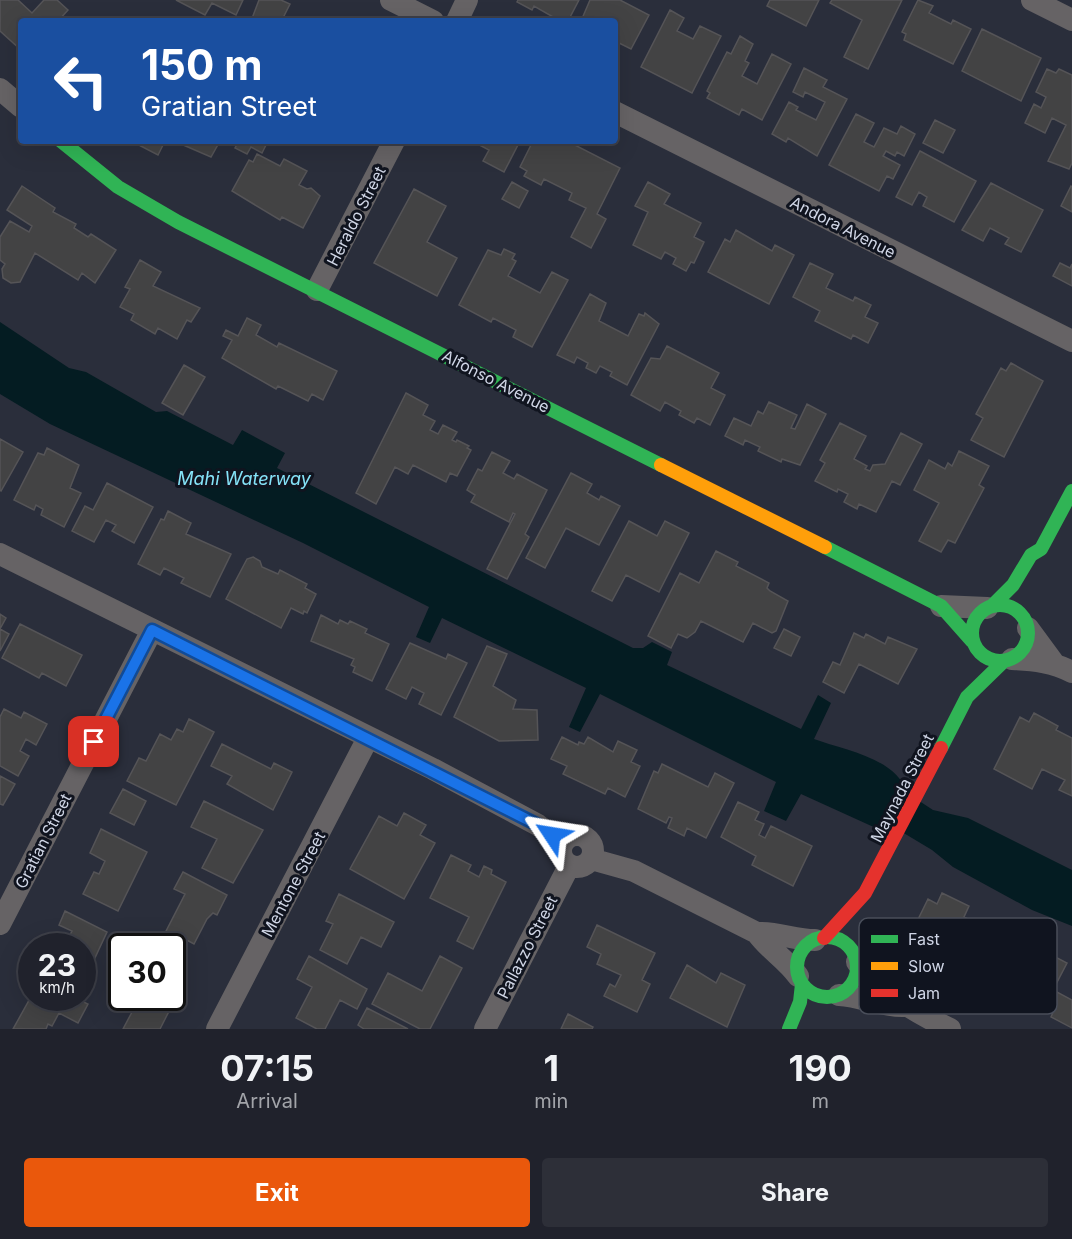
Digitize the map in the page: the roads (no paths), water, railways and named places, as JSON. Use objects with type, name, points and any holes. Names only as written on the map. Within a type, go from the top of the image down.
[{"type":"street","points":[[391,0],[427,18]]},
{"type":"street","points":[[458,18],[467,0]]},
{"type":"street","points":[[1032,0],[1072,21]]},
{"type":"street","points":[[0,89],[18,104]]},
{"type":"street","name":"Andora Avenue","points":[[618,114],[1072,341]]},
{"type":"street","name":"Alfonso Avenue","points":[[65,144],[92,167],[147,205],[941,606],[965,630],[974,644]]},
{"type":"street","name":"Heraldo Street","points":[[317,290],[392,144]]},
{"type":"street","points":[[1062,667],[1008,660],[991,661],[974,644],[973,622],[1013,585],[1031,555],[1041,549],[1072,491]]},
{"type":"street","points":[[1041,549],[1043,562],[1041,568]]},
{"type":"street","points":[[0,554],[538,825],[562,844]]},
{"type":"street","points":[[1008,660],[1024,649],[1028,641],[1029,597]]},
{"type":"street","name":"Alfonso Avenue","points":[[941,606],[990,607]]},
{"type":"street","points":[[990,607],[1015,609],[1062,667]]},
{"type":"street","name":"Gratian Street","points":[[0,924],[152,630]]},
{"type":"street","name":"Maynada Street","points":[[967,697],[974,644]]},
{"type":"street","name":"Maynada Street","points":[[819,939],[866,893],[967,697],[1008,660]]},
{"type":"street","name":"Mentone Street","points":[[217,1029],[368,738]]},
{"type":"street","points":[[570,837],[584,837],[591,844],[591,859],[582,867],[569,866],[562,858],[562,844],[570,837]]},
{"type":"street","points":[[591,859],[634,871],[757,933],[764,943],[787,960],[800,980],[815,995],[859,998]]},
{"type":"street","name":"Pallazzo Street","points":[[485,1029],[569,866]]},
{"type":"street","name":"Maynada Street","points":[[860,918],[865,907],[866,893]]},
{"type":"street","name":"Maynada Street","points":[[855,957],[856,928],[859,921]]},
{"type":"street","points":[[757,933],[769,932],[798,940],[841,940],[859,962]]},
{"type":"street","points":[[789,1029],[800,1002],[800,980],[797,967],[802,951],[819,939]]},
{"type":"street","points":[[820,1009],[854,982],[855,957]]},
{"type":"street","points":[[920,1014],[950,1029]]},
{"type":"water","name":"Mahi Waterway","points":[[0,322],[69,368],[86,372],[156,412],[167,411],[233,445],[242,430],[285,453],[277,468],[633,648],[643,648],[652,642],[672,652],[667,665],[801,729],[818,695],[831,703],[814,739],[881,763],[901,781],[907,793],[933,810],[968,818],[1072,870],[1072,926],[1057,918],[1032,910],[953,867],[932,850],[892,826],[878,829],[801,794],[786,821],[764,811],[776,782],[600,694],[580,732],[569,727],[586,688],[442,618],[430,643],[416,637],[429,607],[303,543],[50,424],[0,394]]}]
